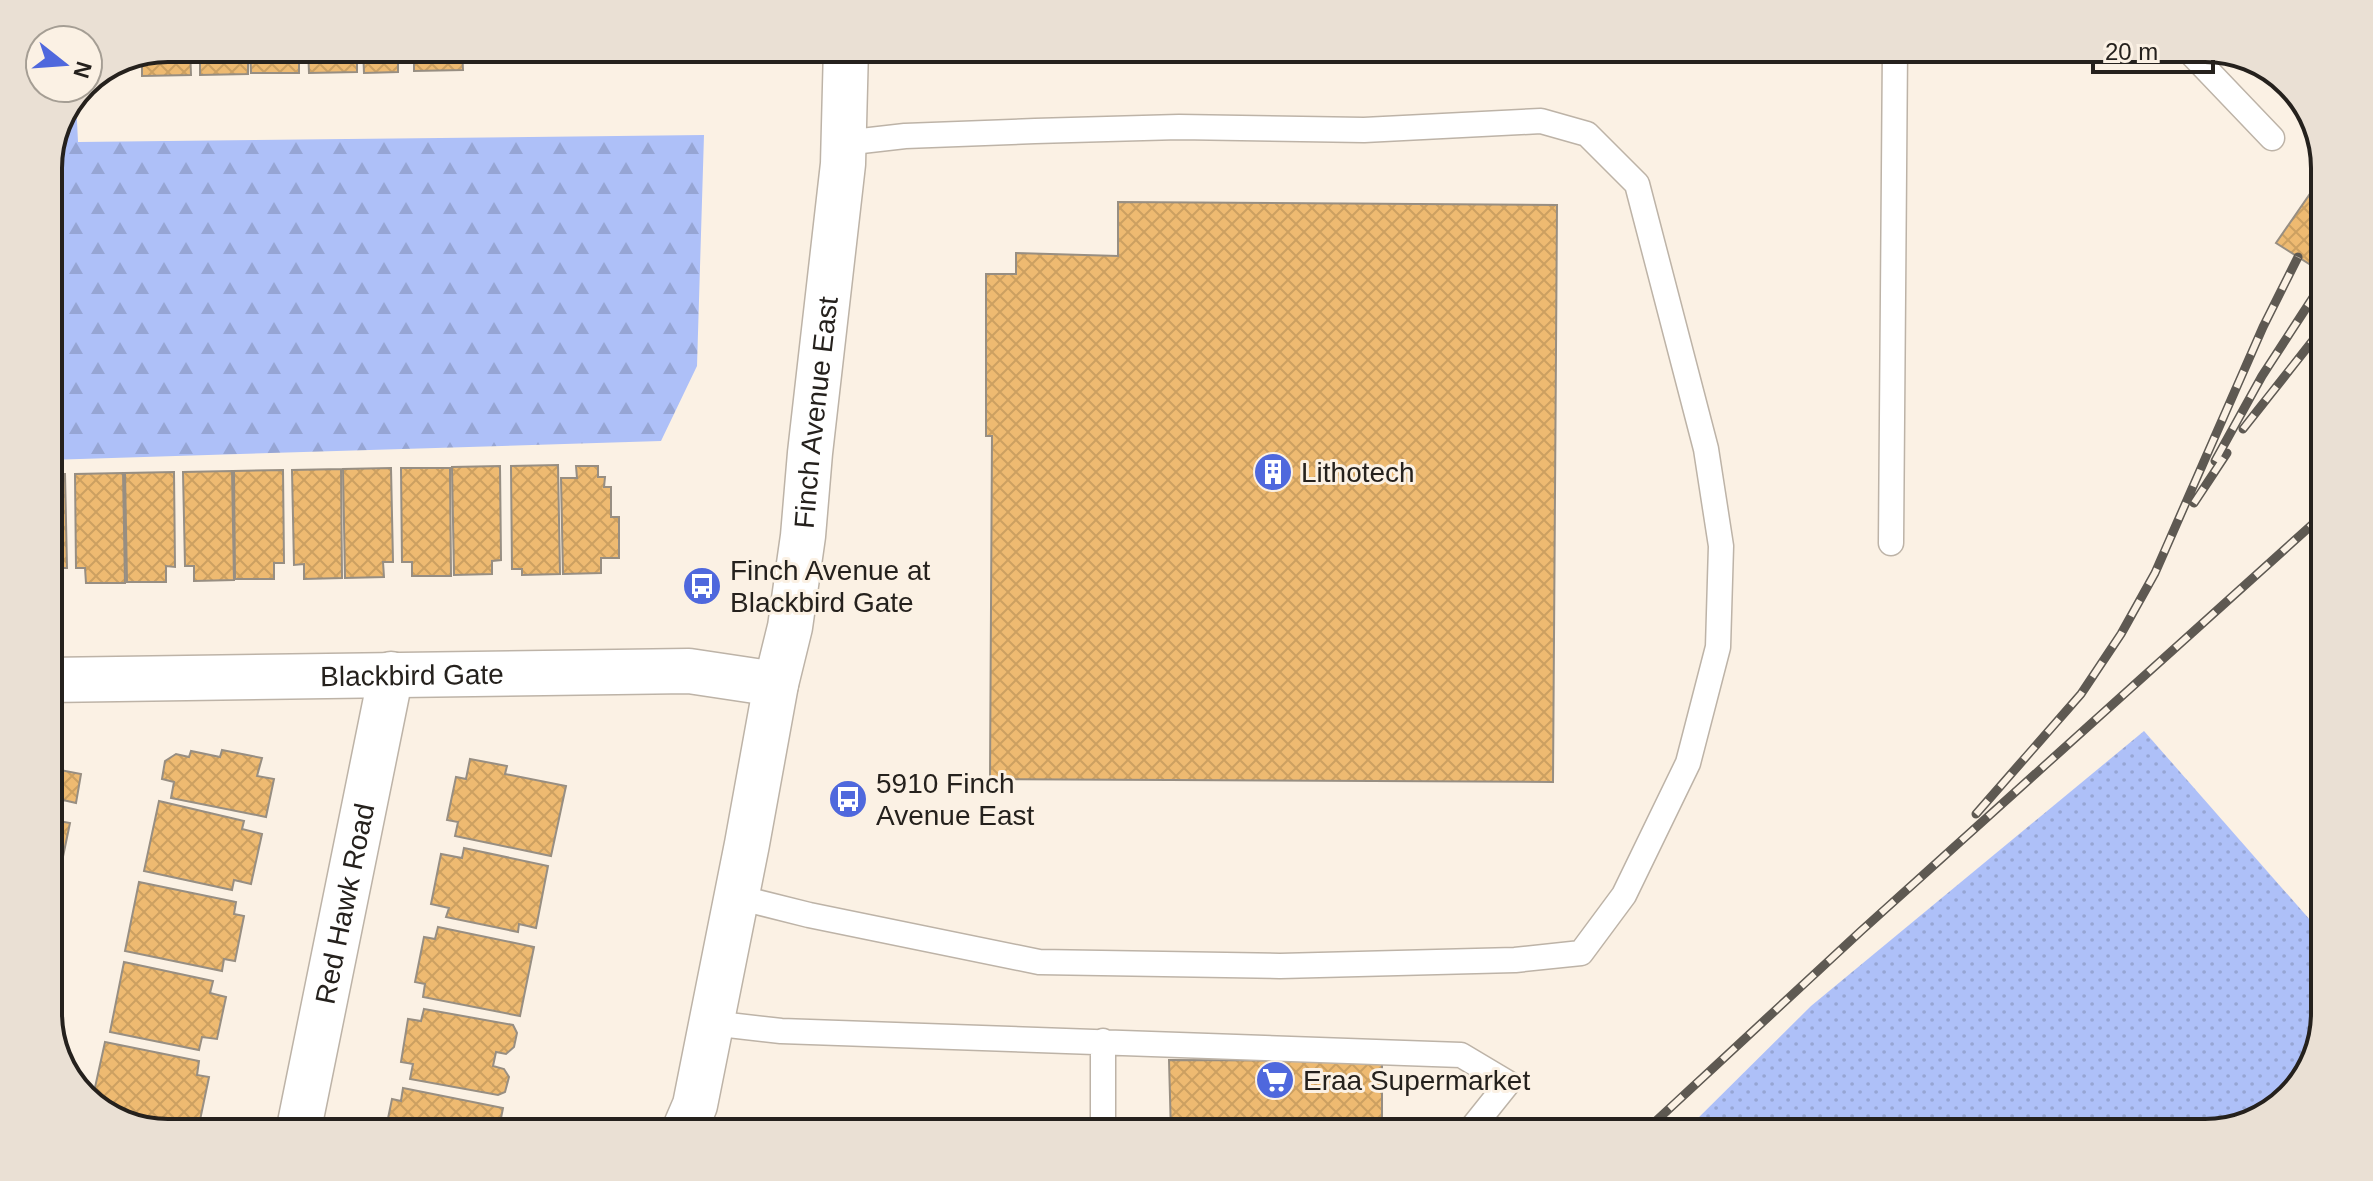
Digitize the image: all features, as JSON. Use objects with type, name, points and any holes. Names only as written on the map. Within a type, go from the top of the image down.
[{"type":"street","name":"Finch Avenue East","points":[[693,1119],[776,684],[790,627],[803,536],[843,164],[846,62]]},
{"type":"street","name":"Blackbird Gate","points":[[62,680],[689,671],[776,684]]},
{"type":"street","name":"Red Hawk Road","points":[[301,1119],[391,674]]},
{"type":"lane","points":[[1891,543],[1895,62]]},
{"type":"lane","points":[[2199,62],[2272,138]]},
{"type":"lane","points":[[737,897],[809,915],[1039,962],[1296,966],[1515,960],[1581,953],[1624,895],[1688,763],[1718,647],[1721,546],[1706,449],[1637,184],[1587,134],[1541,121],[1364,130],[1179,127],[1035,131],[905,136],[844,143]]},
{"type":"lane","points":[[711,1023],[781,1031],[1461,1055],[1508,1083],[1479,1119]]},
{"type":"lane","points":[[1103,1041],[1103,1119]]},
{"type":"green space","points":[[77,115],[78,142],[704,135],[697,366],[661,441],[62,460],[62,161],[73,121]]},
{"type":"green space","points":[[2144,731],[2311,921],[2310,1027],[2300,1060],[2285,1083],[2264,1101],[2219,1118],[1697,1119],[1811,1006]]},
{"type":"building","points":[[191,62],[191,75],[142,76],[142,66],[147,64]]},
{"type":"building","points":[[200,62],[248,62],[248,74],[200,75]]},
{"type":"building","points":[[251,62],[299,62],[299,73],[251,73]]},
{"type":"building","points":[[309,62],[357,62],[357,72],[309,73]]},
{"type":"building","points":[[364,62],[398,62],[398,72],[364,73]]},
{"type":"building","points":[[414,62],[463,62],[463,70],[414,71]]},
{"type":"building","points":[[2311,192],[2311,265],[2276,243]]},
{"type":"building","name":"Lithotech","points":[[1118,202],[1557,205],[1553,782],[990,779],[992,436],[986,436],[986,274],[1016,274],[1016,253],[1118,256]]},
{"type":"building","points":[[558,465],[560,574],[522,575],[522,569],[512,569],[511,466]]},
{"type":"building","points":[[500,466],[501,560],[492,561],[492,574],[454,575],[452,467]]},
{"type":"building","points":[[576,466],[598,466],[598,477],[605,477],[604,487],[611,487],[611,517],[619,517],[619,558],[601,558],[601,573],[563,574],[561,478],[577,478]]},
{"type":"building","points":[[391,468],[393,562],[383,562],[384,577],[345,578],[343,469]]},
{"type":"building","points":[[401,468],[450,468],[451,576],[412,576],[412,562],[402,562]]},
{"type":"building","points":[[341,469],[342,578],[304,579],[304,564],[294,565],[292,470]]},
{"type":"building","points":[[283,470],[284,563],[274,563],[274,579],[235,579],[234,471]]},
{"type":"building","points":[[232,471],[234,580],[194,581],[194,566],[185,566],[183,472]]},
{"type":"building","points":[[174,472],[175,567],[166,566],[166,582],[127,582],[125,473]]},
{"type":"building","points":[[123,473],[125,583],[86,583],[85,568],[76,568],[75,474]]},
{"type":"building","points":[[62,474],[65,474],[67,568],[62,568]]},
{"type":"building","points":[[222,750],[262,758],[257,776],[274,779],[266,817],[171,798],[174,782],[162,779],[165,761],[176,754],[189,757],[191,751],[220,757]]},
{"type":"building","points":[[470,759],[507,766],[505,774],[566,786],[551,856],[455,836],[458,822],[447,820],[456,777],[466,779]]},
{"type":"building","points":[[62,770],[81,774],[76,803],[63,800],[62,808]]},
{"type":"building","points":[[159,801],[244,821],[242,829],[262,834],[251,884],[234,880],[232,890],[144,871]]},
{"type":"building","points":[[62,822],[70,823],[62,861]]},
{"type":"building","points":[[464,848],[548,866],[536,928],[519,924],[518,932],[446,917],[449,908],[431,904],[441,854],[462,858]]},
{"type":"building","points":[[139,882],[236,902],[234,914],[244,916],[235,961],[224,959],[222,971],[125,951]]},
{"type":"building","points":[[438,927],[534,947],[520,1016],[423,997],[425,984],[415,982],[424,937],[435,939]]},
{"type":"building","points":[[124,962],[213,981],[210,993],[226,997],[217,1039],[202,1037],[199,1050],[110,1032]]},
{"type":"building","points":[[424,1009],[513,1025],[517,1033],[514,1047],[506,1054],[496,1052],[493,1066],[504,1069],[509,1077],[505,1092],[498,1095],[410,1079],[413,1064],[401,1062],[408,1019],[421,1021]]},
{"type":"building","points":[[105,1042],[199,1061],[197,1075],[209,1077],[200,1119],[140,1115],[121,1108],[95,1090]]},
{"type":"building","name":"Eraa Supermarket","points":[[1169,1060],[1382,1061],[1382,1119],[1171,1119]]},
{"type":"building","points":[[403,1088],[503,1108],[501,1119],[388,1119],[392,1099],[401,1101]]},
{"type":"railway","points":[[1976,814],[2081,694],[2121,634],[2155,573],[2263,327],[2298,257]]},
{"type":"railway","points":[[2215,461],[2262,376],[2311,301]]},
{"type":"railway","points":[[2243,429],[2311,343]]},
{"type":"railway","points":[[2194,503],[2227,453]]},
{"type":"railway","points":[[1658,1119],[1861,931],[2311,526]]},
{"type":"place","name":"Lithotech","points":[[1273,472]]},
{"type":"place","name":"Finch Avenue at Blackbird Gate","points":[[702,586]]},
{"type":"place","name":"5910 Finch Avenue East","points":[[848,799]]},
{"type":"place","name":"Eraa Supermarket","points":[[1275,1080]]}]
